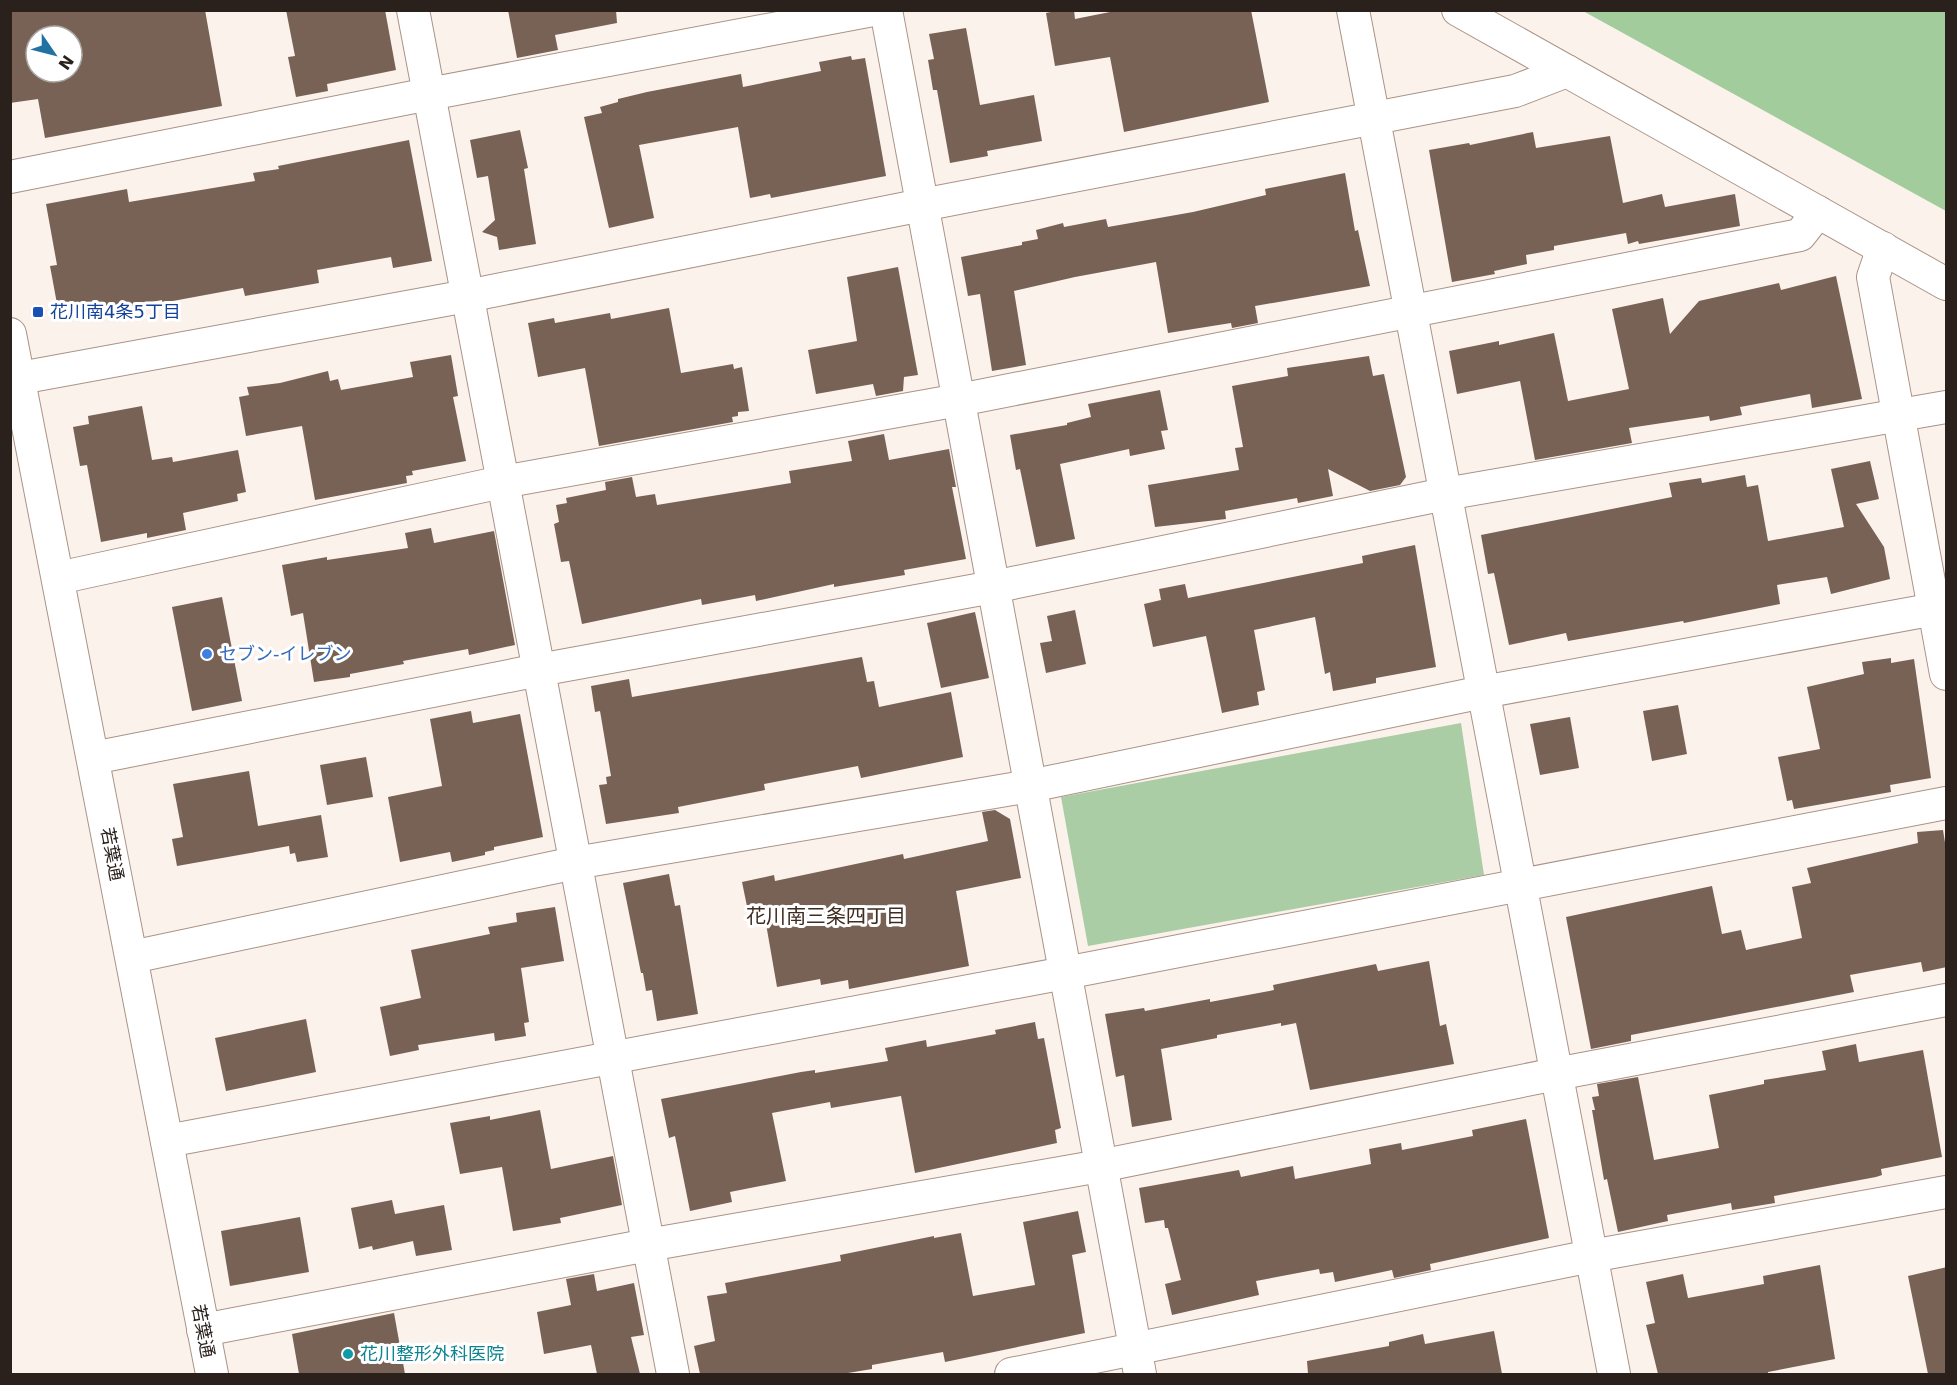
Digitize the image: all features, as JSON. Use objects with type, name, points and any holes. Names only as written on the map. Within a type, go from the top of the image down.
[{"type":"street","points":[[413,10],[673,1374]]},
{"type":"street","points":[[10,177],[429,94],[873,10]]},
{"type":"street","points":[[886,10],[1137,1363]]},
{"type":"street","points":[[1353,10],[1614,1374]]},
{"type":"street","points":[[1458,10],[1947,284]]},
{"type":"street","points":[[20,378],[467,296],[922,205],[1515,91],[1567,71]]},
{"type":"street","points":[[58,578],[502,482],[959,400],[1800,235],[1818,212]]},
{"type":"street","points":[[1883,248],[1873,277],[1899,415],[1941,609],[1947,674]]},
{"type":"street","name":"若葉通","points":[[11,336],[212,1374]]},
{"type":"street","points":[[93,758],[539,670],[993,587],[1445,494],[1947,407]]},
{"type":"street","points":[[132,957],[575,863],[1030,786],[1483,692],[1941,609]]},
{"type":"street","points":[[167,1142],[1065,973],[1947,803]]},
{"type":"street","points":[[203,1330],[648,1245],[1101,1166],[1556,1074],[1947,1000]]},
{"type":"street","points":[[1011,1374],[1137,1363],[1591,1256],[1947,1192]]},
{"type":"green space","points":[[1583,11],[1946,11],[1946,211]]},
{"type":"green space","points":[[1461,723],[1484,875],[1088,946],[1061,797]]},
{"type":"building","points":[[10,10],[205,10],[222,106],[45,138],[38,99],[10,103]]},
{"type":"building","points":[[286,10],[385,10],[396,70],[327,84],[328,91],[296,97],[288,57],[295,56]]},
{"type":"building","points":[[508,10],[616,10],[617,23],[555,35],[558,50],[517,58]]},
{"type":"building","points":[[1074,10],[1075,19],[1120,10],[1251,10],[1269,102],[1124,132],[1110,57],[1055,66],[1046,13]]},
{"type":"building","points":[[966,28],[980,105],[1034,95],[1042,141],[987,151],[988,156],[950,163],[937,90],[933,90],[928,60],[934,59],[929,34]]},
{"type":"building","points":[[851,56],[852,60],[865,58],[886,176],[771,198],[770,194],[750,198],[738,127],[639,145],[654,218],[609,228],[584,117],[602,113],[600,107],[618,102],[618,99],[647,92],[741,74],[743,87],[821,71],[819,62]]},
{"type":"building","points":[[520,130],[528,168],[524,169],[536,244],[499,250],[497,237],[482,232],[495,220],[488,176],[477,178],[470,140]]},
{"type":"building","points":[[1533,132],[1536,148],[1610,136],[1623,203],[1662,194],[1665,207],[1735,194],[1740,226],[1639,244],[1638,241],[1628,244],[1626,233],[1554,246],[1554,250],[1526,255],[1527,264],[1494,271],[1495,274],[1452,282],[1429,150],[1469,143],[1470,145]]},
{"type":"building","points":[[409,140],[432,261],[393,268],[391,257],[317,270],[319,283],[245,296],[243,288],[162,303],[162,300],[60,320],[50,266],[57,265],[46,204],[127,189],[129,202],[255,181],[253,173],[279,169],[278,166]]},
{"type":"building","points":[[1345,173],[1355,231],[1358,230],[1370,286],[1255,306],[1258,323],[1232,328],[1231,323],[1168,333],[1156,262],[1075,277],[1014,291],[1026,365],[992,371],[980,294],[968,296],[961,257],[1022,245],[1022,242],[1038,239],[1036,230],[1063,223],[1064,227],[1106,219],[1108,227],[1193,212],[1266,195],[1265,189]]},
{"type":"building","points":[[898,267],[918,375],[904,377],[903,391],[876,396],[873,384],[816,394],[808,350],[857,341],[847,277]]},
{"type":"building","points":[[1836,276],[1862,399],[1812,408],[1810,394],[1740,407],[1742,415],[1710,421],[1709,416],[1629,428],[1632,443],[1535,460],[1520,381],[1457,394],[1449,351],[1499,341],[1499,345],[1554,333],[1568,401],[1629,389],[1612,309],[1663,298],[1670,334],[1699,301],[1779,283],[1781,290]]},
{"type":"building","points":[[669,308],[681,373],[733,364],[734,369],[742,367],[749,411],[738,412],[738,416],[732,417],[733,422],[599,446],[585,368],[538,377],[528,323],[554,318],[555,323],[610,313],[611,319]]},
{"type":"building","points":[[451,355],[458,396],[453,397],[466,461],[412,471],[413,475],[406,476],[407,483],[315,500],[302,426],[246,436],[239,397],[249,395],[247,387],[280,383],[328,371],[330,381],[338,379],[341,390],[413,377],[410,362]]},
{"type":"building","points":[[1369,356],[1373,376],[1384,374],[1406,477],[1400,485],[1370,491],[1328,469],[1333,496],[1298,503],[1297,498],[1225,511],[1226,519],[1155,527],[1148,485],[1239,470],[1235,448],[1243,447],[1232,386],[1288,376],[1287,368]]},
{"type":"building","points":[[1160,390],[1168,430],[1161,431],[1165,449],[1130,456],[1129,449],[1060,464],[1075,539],[1036,547],[1020,469],[1016,470],[1010,435],[1067,425],[1067,423],[1091,417],[1088,404]]},
{"type":"building","points":[[142,406],[152,460],[172,457],[173,462],[238,450],[246,492],[237,494],[238,501],[183,513],[186,530],[147,538],[147,533],[101,542],[87,465],[80,466],[73,427],[89,424],[88,416]]},
{"type":"building","points":[[884,434],[889,460],[949,449],[956,487],[952,487],[966,559],[904,570],[905,575],[834,587],[834,584],[756,601],[755,595],[702,605],[701,599],[582,624],[569,561],[561,562],[554,524],[559,522],[556,505],[567,503],[566,498],[606,490],[605,482],[632,477],[636,497],[655,494],[657,505],[791,483],[789,471],[852,461],[848,441]]},
{"type":"building","points":[[1870,461],[1879,499],[1856,504],[1884,547],[1890,579],[1831,594],[1827,577],[1777,585],[1780,604],[1684,623],[1683,621],[1568,641],[1566,633],[1509,645],[1494,573],[1488,574],[1481,535],[1672,497],[1669,483],[1701,478],[1702,483],[1745,475],[1747,487],[1758,485],[1768,541],[1844,527],[1831,469]]},
{"type":"building","points":[[431,528],[434,543],[494,531],[515,645],[469,655],[468,649],[403,661],[404,664],[350,674],[350,677],[314,682],[303,613],[291,616],[282,565],[327,557],[327,560],[408,548],[405,533]]},
{"type":"building","points":[[1415,545],[1436,667],[1376,678],[1376,683],[1333,691],[1330,672],[1325,674],[1315,617],[1254,630],[1265,690],[1257,692],[1259,705],[1222,713],[1206,636],[1153,647],[1144,604],[1161,600],[1159,589],[1185,584],[1188,598],[1363,563],[1362,556]]},
{"type":"building","name":"セブン-イレブン","points":[[222,597],[242,701],[192,711],[172,607]]},
{"type":"building","points":[[1075,610],[1086,664],[1046,673],[1040,643],[1052,641],[1047,616]]},
{"type":"building","points":[[975,612],[989,678],[941,688],[927,623]]},
{"type":"building","points":[[862,657],[867,682],[874,681],[879,707],[951,692],[963,757],[861,778],[858,766],[764,784],[765,790],[678,807],[679,813],[606,824],[599,785],[607,784],[606,777],[611,776],[600,711],[595,712],[591,686],[629,679],[632,697]]},
{"type":"building","points":[[1891,658],[1891,663],[1914,659],[1931,778],[1890,785],[1891,792],[1794,809],[1792,800],[1787,801],[1778,757],[1820,749],[1807,687],[1864,674],[1862,662]]},
{"type":"building","points":[[1678,705],[1687,754],[1652,761],[1643,711]]},
{"type":"building","points":[[471,711],[473,723],[520,714],[543,837],[494,847],[494,850],[485,852],[485,855],[452,862],[450,852],[400,862],[388,797],[442,786],[430,719]]},
{"type":"building","points":[[1570,717],[1579,768],[1540,775],[1530,724]]},
{"type":"building","points":[[366,757],[373,797],[327,805],[320,765]]},
{"type":"building","points":[[249,771],[258,826],[321,815],[328,857],[297,862],[295,853],[290,854],[289,846],[177,866],[172,839],[183,837],[173,784]]},
{"type":"building","points":[[995,810],[1010,819],[1021,878],[956,891],[969,966],[849,989],[848,980],[821,985],[820,979],[777,987],[765,918],[750,921],[742,882],[774,875],[775,881],[903,854],[904,859],[988,841],[982,812]]},
{"type":"building","points":[[1943,830],[1947,855],[1947,967],[1923,972],[1921,962],[1850,975],[1854,992],[1631,1035],[1631,1041],[1591,1049],[1566,917],[1712,886],[1722,934],[1741,930],[1746,950],[1802,938],[1792,887],[1811,883],[1807,868],[1918,843],[1917,832]]},
{"type":"building","points":[[669,874],[675,906],[680,905],[698,1014],[657,1021],[652,990],[646,991],[643,973],[641,973],[623,883]]},
{"type":"building","points":[[555,907],[564,961],[521,968],[529,1022],[524,1023],[526,1036],[495,1041],[494,1033],[418,1045],[419,1050],[390,1056],[380,1007],[421,998],[411,950],[490,934],[488,927],[517,922],[516,913]]},
{"type":"building","points":[[1429,961],[1440,1026],[1446,1024],[1454,1064],[1310,1090],[1296,1023],[1281,1026],[1281,1023],[1217,1035],[1217,1038],[1161,1049],[1172,1120],[1132,1127],[1124,1075],[1116,1077],[1105,1014],[1144,1008],[1145,1011],[1210,999],[1210,1002],[1274,990],[1273,985],[1376,964],[1378,971]]},
{"type":"building","points":[[306,1019],[316,1072],[226,1091],[215,1038]]},
{"type":"building","points":[[1035,1022],[1038,1039],[1044,1038],[1061,1128],[1055,1130],[1057,1143],[915,1173],[901,1096],[831,1108],[830,1102],[772,1113],[786,1181],[730,1192],[732,1202],[690,1211],[675,1136],[669,1138],[661,1099],[801,1072],[815,1070],[815,1073],[888,1061],[885,1048],[926,1040],[927,1047],[996,1034],[995,1030]]},
{"type":"building","points":[[1856,1044],[1859,1062],[1923,1050],[1942,1157],[1881,1169],[1882,1175],[1876,1177],[1774,1196],[1775,1203],[1732,1210],[1731,1203],[1667,1215],[1668,1221],[1618,1232],[1607,1179],[1604,1180],[1592,1110],[1595,1110],[1592,1097],[1599,1096],[1597,1084],[1638,1077],[1654,1160],[1719,1148],[1709,1095],[1764,1084],[1764,1080],[1826,1070],[1822,1051]]},
{"type":"building","points":[[540,1110],[551,1169],[613,1156],[622,1205],[560,1218],[561,1223],[513,1231],[502,1167],[460,1174],[450,1123],[490,1116],[490,1120]]},
{"type":"building","points":[[1526,1119],[1549,1238],[1430,1264],[1431,1270],[1394,1278],[1392,1270],[1335,1282],[1333,1272],[1320,1274],[1319,1269],[1256,1281],[1259,1295],[1172,1315],[1165,1284],[1181,1280],[1168,1228],[1165,1228],[1164,1220],[1145,1223],[1139,1188],[1239,1170],[1241,1177],[1293,1166],[1295,1179],[1371,1164],[1369,1149],[1401,1143],[1402,1150],[1473,1136],[1472,1130]]},
{"type":"building","points":[[392,1200],[395,1214],[444,1205],[452,1250],[416,1256],[413,1241],[373,1250],[372,1246],[359,1249],[351,1208]]},
{"type":"building","points":[[1078,1211],[1086,1252],[1072,1255],[1085,1333],[945,1362],[943,1352],[872,1365],[872,1369],[842,1374],[700,1374],[694,1346],[715,1341],[707,1296],[727,1293],[725,1283],[841,1261],[840,1255],[934,1236],[934,1238],[961,1233],[973,1296],[1035,1285],[1023,1222]]},
{"type":"building","points":[[300,1217],[309,1272],[230,1286],[221,1231]]},
{"type":"building","points":[[1820,1265],[1835,1359],[1768,1372],[1768,1374],[1658,1374],[1646,1325],[1655,1323],[1646,1282],[1683,1274],[1688,1298],[1764,1284],[1763,1276]]},
{"type":"building","points":[[1947,1267],[1947,1374],[1928,1374],[1908,1276]]},
{"type":"building","points":[[594,1274],[597,1291],[634,1283],[644,1335],[631,1337],[640,1374],[597,1374],[591,1345],[544,1354],[537,1312],[571,1305],[566,1279]]},
{"type":"building","name":"花川整形外科医院","points":[[394,1313],[405,1374],[299,1374],[292,1334]]},
{"type":"building","points":[[1494,1331],[1502,1374],[1308,1374],[1307,1361],[1389,1346],[1389,1342],[1423,1334],[1425,1344]]},
{"type":"place","name":"花川南4条5丁目","points":[[38,312]]},
{"type":"place","name":"セブン-イレブン","points":[[207,654]]},
{"type":"place","name":"花川整形外科医院","points":[[348,1354]]},
{"type":"district","name":"花川南三条四丁目","points":[[826,916]]}]
